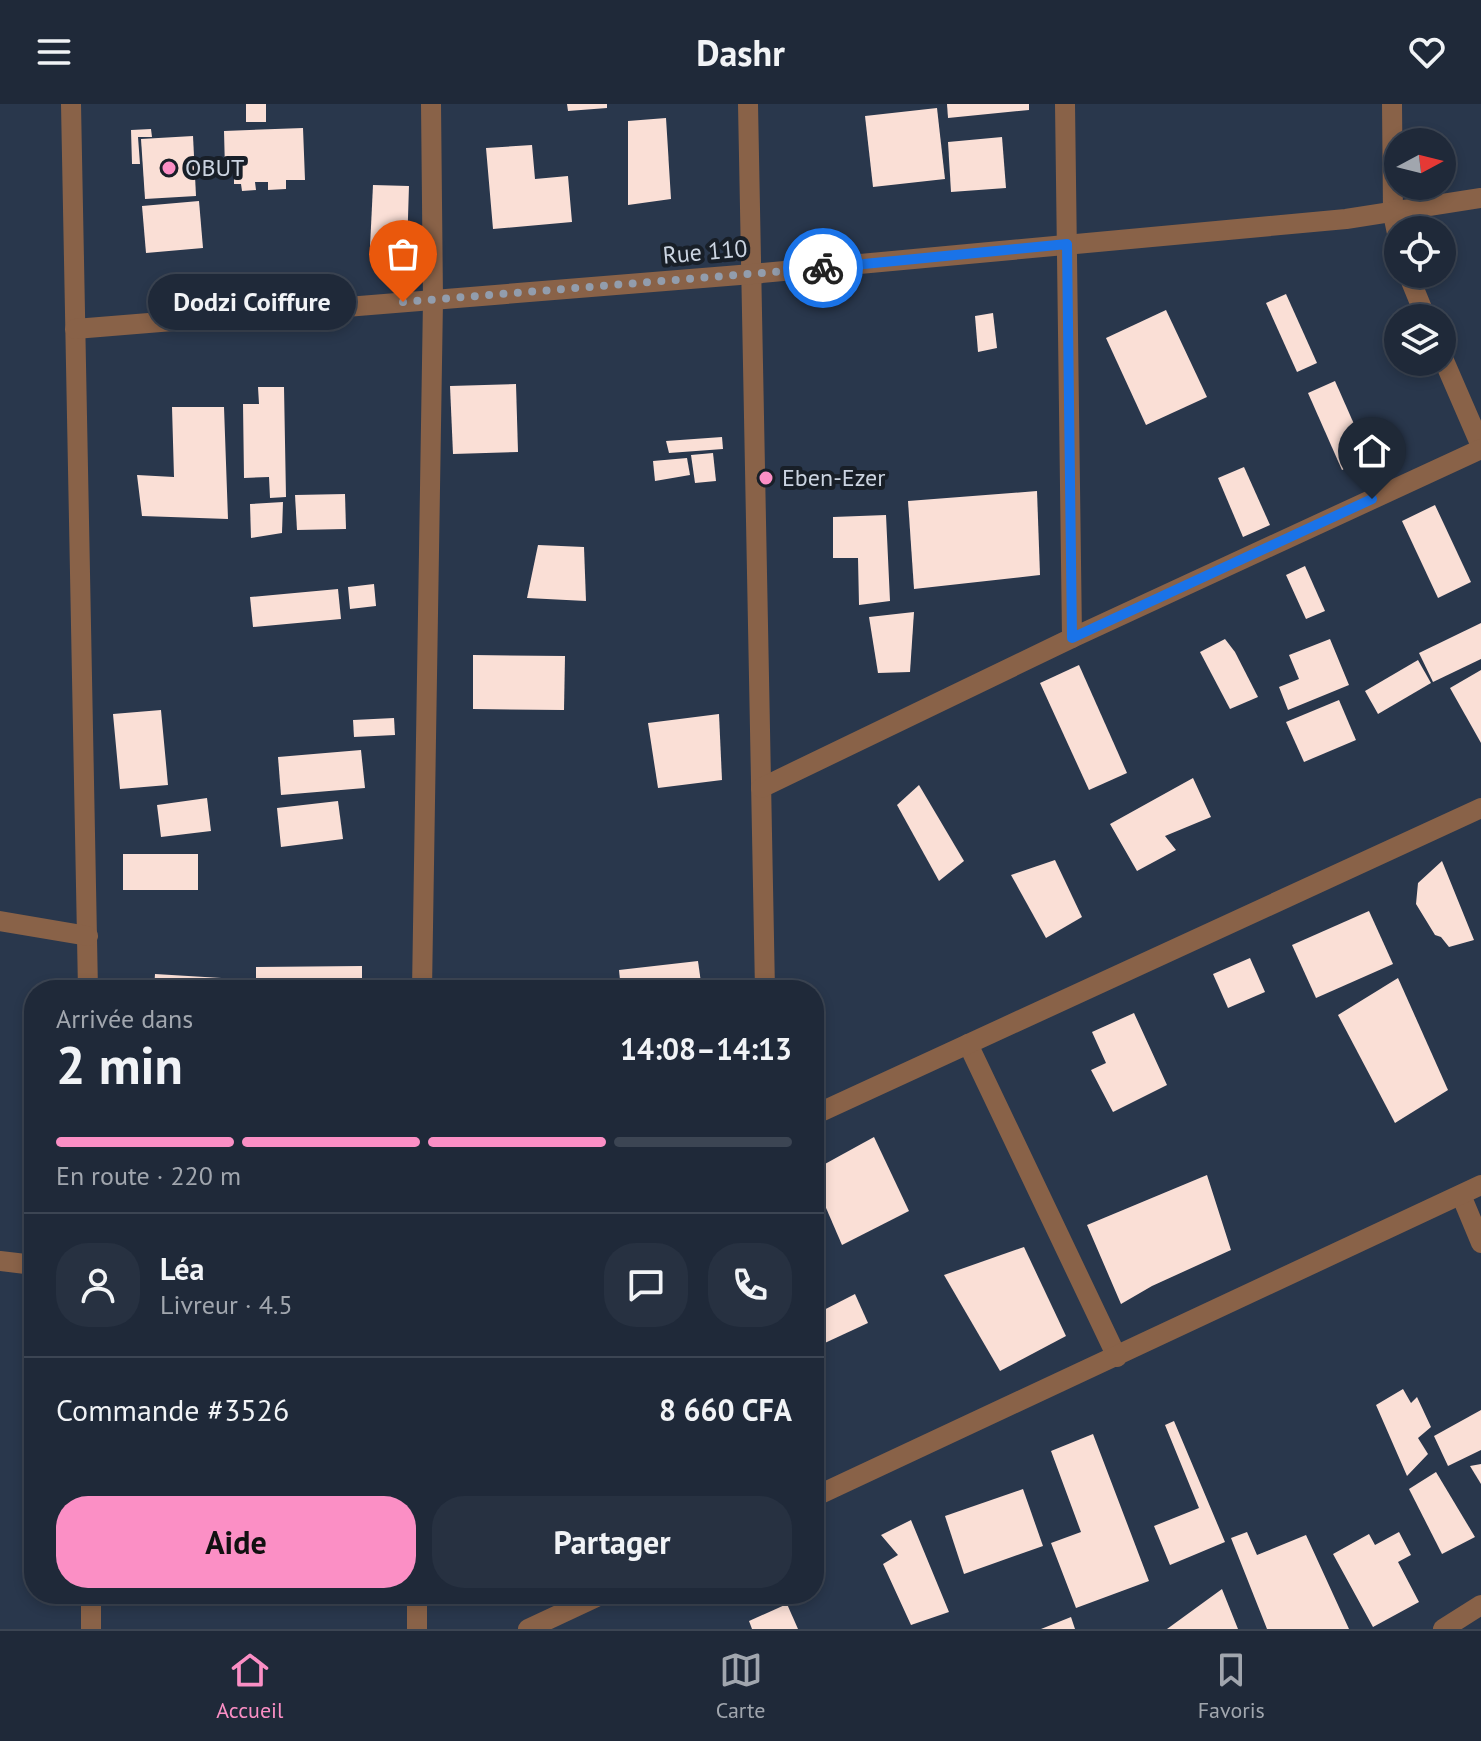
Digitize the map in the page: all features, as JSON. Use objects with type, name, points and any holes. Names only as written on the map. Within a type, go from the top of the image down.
[{"type":"street","points":[[71,104],[88,980]]},
{"type":"street","points":[[422,980],[433,300],[431,104]]},
{"type":"street","points":[[748,104],[765,980]]},
{"type":"street","points":[[1065,104],[1072,638]]},
{"type":"street","points":[[1392,104],[1393,214]]},
{"type":"street","name":"Rue 110","points":[[75,329],[752,274],[1393,214],[1481,198]]},
{"type":"street","points":[[761,788],[1072,638],[1481,447],[1451,376]]},
{"type":"street","points":[[824,1110],[1481,808]]},
{"type":"street","points":[[0,921],[88,936]]},
{"type":"street","points":[[968,1044],[1117,1357]]},
{"type":"street","points":[[824,1492],[1481,1185]]},
{"type":"street","points":[[1461,1195],[1481,1243]]},
{"type":"street","points":[[0,1261],[24,1264]]},
{"type":"street","points":[[91,1604],[91,1629]]},
{"type":"street","points":[[417,1604],[417,1629]]},
{"type":"street","points":[[528,1629],[582,1604]]},
{"type":"street","points":[[1443,1629],[1481,1605]]},
{"type":"building","points":[[246,104],[266,104],[266,122],[246,122]]},
{"type":"building","points":[[567,104],[607,104],[607,108],[568,111]]},
{"type":"building","points":[[947,104],[1029,104],[1029,110],[948,118]]},
{"type":"building","points":[[937,108],[945,179],[873,187],[865,116]]},
{"type":"building","points":[[666,118],[671,199],[628,205],[628,121]]},
{"type":"building","points":[[303,128],[305,180],[286,180],[286,189],[268,190],[268,182],[255,182],[256,190],[242,191],[241,184],[234,184],[234,170],[225,170],[224,131]]},
{"type":"building","points":[[151,129],[152,137],[138,137],[140,164],[132,164],[131,130]]},
{"type":"building","name":"OBUT","points":[[193,136],[196,196],[145,199],[141,139]]},
{"type":"building","points":[[1002,137],[1006,188],[951,192],[948,142]]},
{"type":"building","points":[[532,145],[535,179],[568,176],[572,222],[493,229],[486,148]]},
{"type":"building","points":[[373,185],[409,186],[407,249],[370,247]]},
{"type":"building","points":[[199,201],[203,248],[146,253],[142,206]]},
{"type":"building","points":[[1286,294],[1317,363],[1297,372],[1266,303]]},
{"type":"building","points":[[1166,310],[1207,397],[1146,425],[1106,338]]},
{"type":"building","points":[[993,313],[997,348],[978,352],[975,316]]},
{"type":"building","points":[[1335,381],[1369,458],[1342,470],[1308,393]]},
{"type":"building","points":[[516,384],[518,452],[453,454],[450,386]]},
{"type":"building","points":[[258,387],[284,387],[286,497],[270,498],[269,477],[244,478],[243,404],[259,404]]},
{"type":"building","points":[[172,407],[224,407],[228,519],[142,516],[137,475],[174,477]]},
{"type":"building","points":[[722,437],[723,449],[669,453],[666,441]]},
{"type":"building","points":[[713,453],[716,481],[695,483],[691,455]]},
{"type":"building","points":[[687,458],[690,475],[655,481],[653,461]]},
{"type":"building","points":[[1244,467],[1270,525],[1243,537],[1218,478]]},
{"type":"building","points":[[1037,491],[1040,575],[914,589],[908,501]]},
{"type":"building","points":[[345,494],[346,529],[297,530],[295,495]]},
{"type":"building","points":[[283,502],[282,533],[251,538],[250,504]]},
{"type":"building","points":[[1435,505],[1471,582],[1438,598],[1402,521]]},
{"type":"building","points":[[886,515],[890,601],[859,605],[858,558],[833,558],[833,517]]},
{"type":"building","points":[[538,545],[584,547],[586,601],[527,598]]},
{"type":"building","points":[[1305,566],[1325,611],[1306,619],[1286,575]]},
{"type":"building","points":[[374,584],[376,606],[350,609],[348,587]]},
{"type":"building","points":[[338,589],[341,619],[253,627],[250,597]]},
{"type":"building","points":[[914,612],[910,672],[878,673],[869,617]]},
{"type":"building","points":[[1481,623],[1481,659],[1433,682],[1419,653]]},
{"type":"building","points":[[1225,639],[1258,697],[1230,709],[1200,652]]},
{"type":"building","points":[[1330,639],[1349,685],[1288,710],[1279,687],[1299,679],[1289,655]]},
{"type":"building","points":[[473,655],[565,656],[564,710],[473,709]]},
{"type":"building","points":[[1418,660],[1431,683],[1378,714],[1365,691]]},
{"type":"building","points":[[1079,665],[1127,773],[1089,790],[1040,683]]},
{"type":"building","points":[[1481,670],[1481,743],[1450,688]]},
{"type":"building","points":[[1339,700],[1356,740],[1304,762],[1286,722]]},
{"type":"building","points":[[161,710],[168,785],[120,789],[113,714]]},
{"type":"building","points":[[719,714],[722,780],[658,788],[648,723]]},
{"type":"building","points":[[394,718],[395,735],[354,737],[353,720]]},
{"type":"building","points":[[361,750],[365,788],[281,795],[278,757]]},
{"type":"building","points":[[1193,778],[1211,817],[1165,836],[1176,850],[1137,871],[1110,824]]},
{"type":"building","points":[[919,785],[964,861],[939,881],[897,805]]},
{"type":"building","points":[[207,798],[211,831],[161,837],[157,805]]},
{"type":"building","points":[[338,801],[343,839],[281,847],[277,808]]},
{"type":"building","points":[[123,854],[198,854],[198,890],[123,890]]},
{"type":"building","points":[[1055,860],[1082,917],[1046,938],[1011,875]]},
{"type":"building","points":[[1442,861],[1474,940],[1449,947],[1435,935],[1416,904],[1418,883]]},
{"type":"building","points":[[1369,911],[1393,964],[1316,998],[1292,945]]},
{"type":"building","points":[[1250,958],[1265,992],[1228,1008],[1213,974]]},
{"type":"building","points":[[698,961],[701,980],[620,980],[619,970]]},
{"type":"building","points":[[362,966],[362,980],[256,980],[256,967]]},
{"type":"building","points":[[155,974],[238,979],[238,980],[155,980]]},
{"type":"building","points":[[1398,978],[1448,1090],[1395,1123],[1338,1015]]},
{"type":"building","points":[[1134,1013],[1167,1085],[1113,1112],[1091,1070],[1106,1063],[1092,1032]]},
{"type":"building","points":[[874,1137],[909,1211],[842,1245],[824,1203],[824,1164]]},
{"type":"building","points":[[1207,1175],[1231,1250],[1152,1286],[1121,1304],[1087,1225]]},
{"type":"building","points":[[1024,1247],[1066,1336],[1000,1371],[944,1275]]},
{"type":"building","points":[[855,1294],[868,1323],[824,1343],[824,1310]]},
{"type":"building","points":[[1403,1389],[1411,1403],[1417,1397],[1431,1427],[1418,1438],[1428,1454],[1407,1476],[1376,1405]]},
{"type":"building","points":[[1481,1410],[1481,1450],[1448,1466],[1434,1436]]},
{"type":"building","points":[[1174,1421],[1225,1542],[1170,1565],[1154,1526],[1199,1508],[1165,1425]]},
{"type":"building","points":[[1093,1434],[1149,1581],[1076,1608],[1051,1543],[1081,1532],[1051,1451]]},
{"type":"building","points":[[1481,1464],[1481,1484],[1470,1466]]},
{"type":"building","points":[[1436,1472],[1475,1537],[1442,1554],[1409,1489]]},
{"type":"building","points":[[1023,1489],[1043,1546],[964,1574],[945,1516]]},
{"type":"building","points":[[911,1520],[949,1612],[911,1625],[883,1564],[898,1555],[881,1535]]},
{"type":"building","points":[[1247,1532],[1257,1555],[1306,1535],[1349,1629],[1267,1629],[1231,1538]]},
{"type":"building","points":[[1399,1532],[1411,1555],[1398,1562],[1419,1602],[1373,1627],[1333,1554],[1369,1534],[1375,1545]]},
{"type":"building","points":[[1222,1589],[1238,1629],[1167,1629]]},
{"type":"building","points":[[787,1604],[798,1629],[752,1629],[749,1621]]},
{"type":"building","points":[[1071,1617],[1075,1629],[1041,1629]]},
{"type":"way so far","points":[[403,302],[823,268]]},
{"type":"place","name":"OBUT","points":[[169,168]]},
{"type":"place","name":"Dodzi Coiffure","points":[[403,302]]},
{"type":"place","name":"Eben-Ezer","points":[[766,478]]},
{"type":"route","points":[[823,268],[1067,244],[1072,638],[1372,499]]}]
